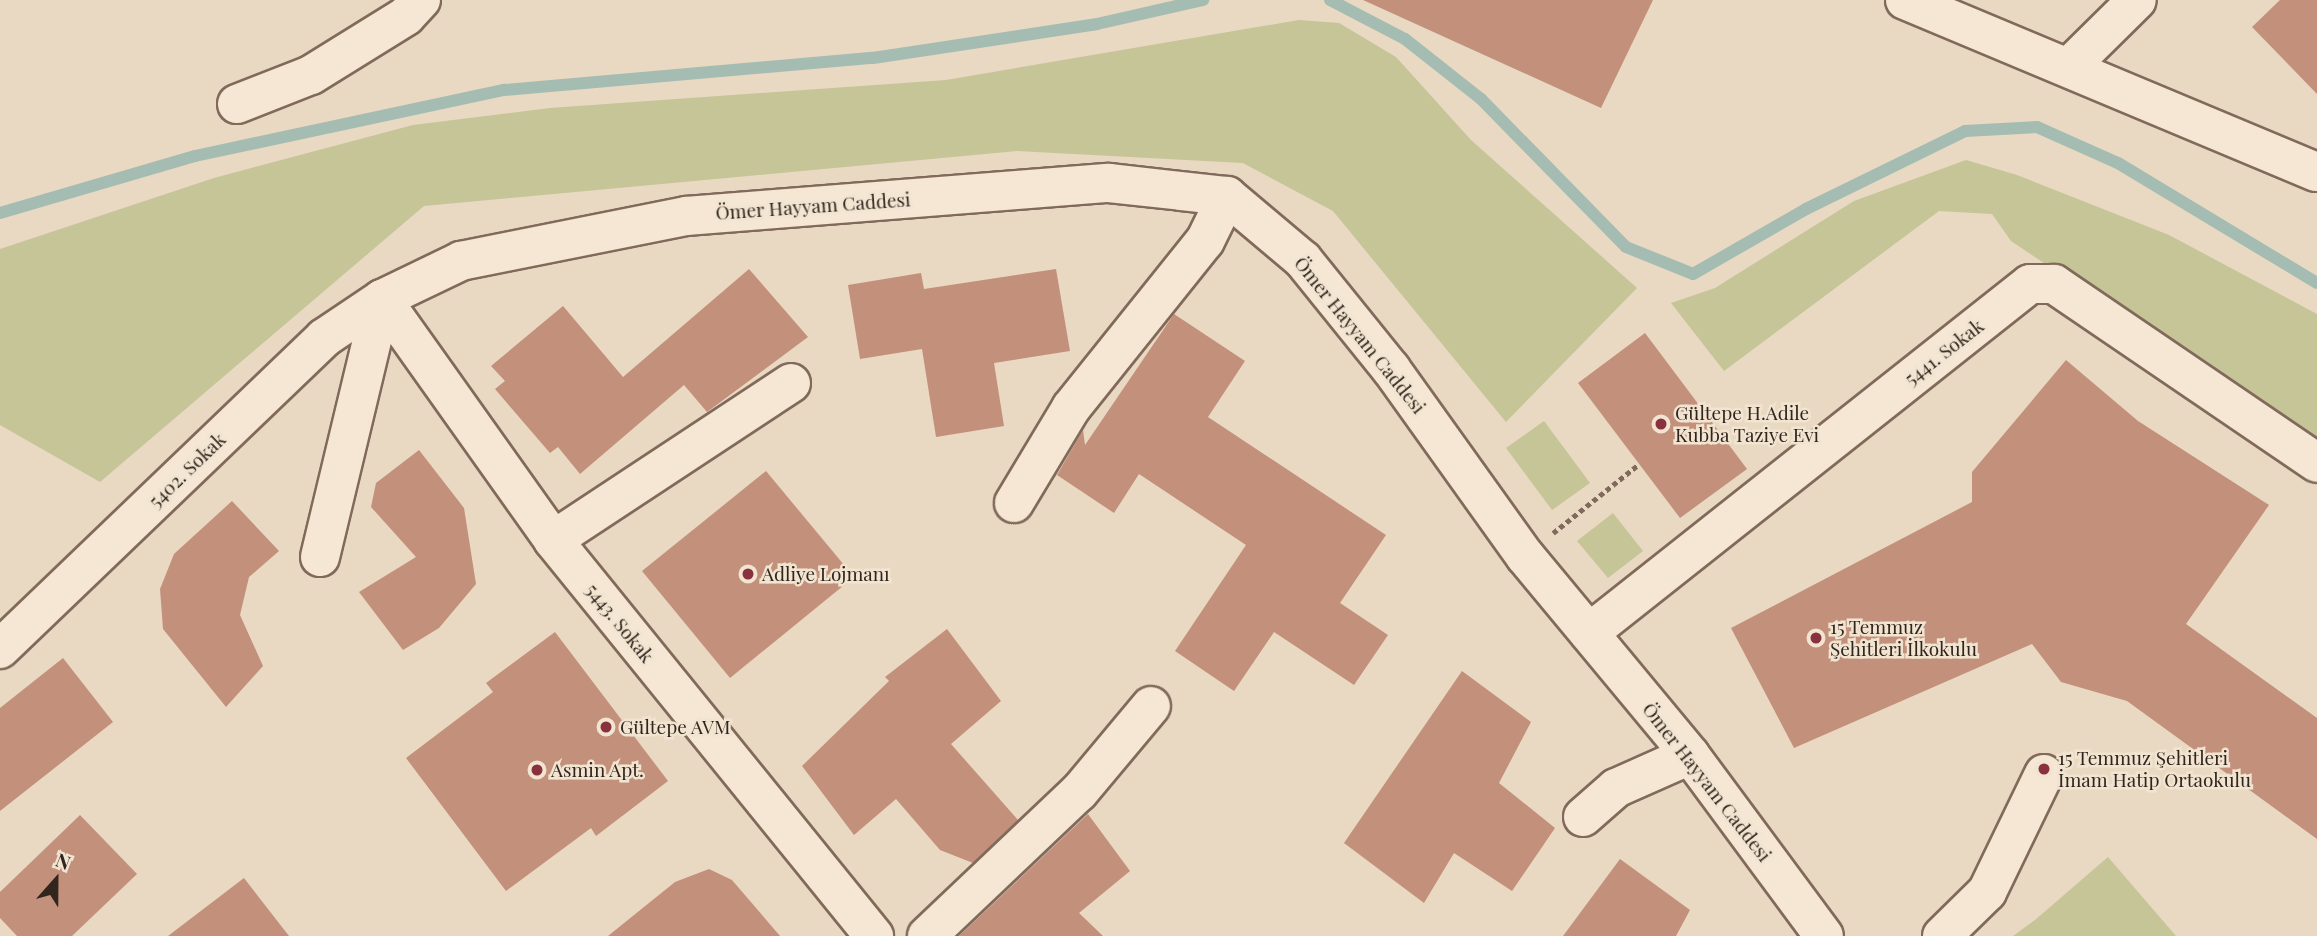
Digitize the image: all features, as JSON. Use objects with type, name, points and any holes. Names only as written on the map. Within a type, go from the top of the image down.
[{"type":"street","points":[[237,104],[311,75],[406,16],[421,0]]},
{"type":"street","points":[[1905,0],[2317,172]]},
{"type":"street","points":[[2069,67],[2137,0]]},
{"type":"street","name":"Ömer Hayyam Caddesi","points":[[382,299],[461,261],[686,216],[1109,183],[1227,196],[1303,260],[1391,369],[1525,556],[1690,755],[1824,936]]},
{"type":"street","points":[[1014,503],[1071,408],[1205,241],[1227,196]]},
{"type":"street","name":"5441. Sokak","points":[[1589,633],[2030,284],[2054,285],[2317,463]]},
{"type":"street","points":[[320,557],[382,299]]},
{"type":"street","name":"5443. Sokak","points":[[382,299],[553,540],[874,936]]},
{"type":"street","name":"5402. Sokak","points":[[0,649],[324,338],[382,299]]},
{"type":"street","points":[[553,540],[791,383]]},
{"type":"street","points":[[926,936],[1079,792],[1151,706]]},
{"type":"street","points":[[1583,817],[1616,788],[1690,755]]},
{"type":"street","points":[[1942,936],[1987,892],[2044,774]]},
{"type":"path","points":[[1525,556],[1638,465]]},
{"type":"green space","points":[[1299,20],[1339,23],[1396,57],[1471,140],[1637,288],[1506,422],[1333,211],[1243,163],[1017,151],[424,206],[100,482],[0,425],[0,249],[214,178],[413,125],[550,108],[946,80]]},
{"type":"green space","points":[[1966,160],[2017,175],[2169,235],[2317,314],[2317,446],[2011,241],[1992,214],[1939,211],[1724,371],[1671,303],[1715,288],[1854,201]]},
{"type":"green space","points":[[1544,421],[1590,483],[1552,510],[1506,448]]},
{"type":"green space","points":[[1613,513],[1643,551],[1608,578],[1577,541]]},
{"type":"green space","points":[[2108,857],[2176,936],[2013,936],[2035,920]]},
{"type":"building","points":[[1363,0],[1653,0],[1601,108]]},
{"type":"building","points":[[2280,0],[2317,0],[2317,94],[2252,27]]},
{"type":"building","points":[[749,269],[808,337],[707,412],[684,385],[580,474],[558,447],[550,453],[495,389],[505,381],[491,366],[563,306],[623,377]]},
{"type":"building","points":[[1056,269],[1070,351],[994,363],[1004,426],[936,437],[922,349],[860,359],[848,285],[921,273],[924,289]]},
{"type":"building","points":[[1174,314],[1245,361],[1208,417],[1386,535],[1340,603],[1388,635],[1354,685],[1274,632],[1234,691],[1175,651],[1246,545],[1139,474],[1114,513],[1057,475],[1083,430],[1085,445]]},
{"type":"building","name":"Gültepe H.Adile Kubba Taziye Evi","points":[[1645,333],[1747,469],[1680,518],[1578,383]]},
{"type":"building","points":[[2066,360],[2138,421],[2269,505],[2186,624],[2317,718],[2317,839],[2127,701],[2061,682],[2032,644],[1794,748],[1731,628],[1972,502],[1972,472]]},
{"type":"building","points":[[419,450],[464,508],[476,584],[439,628],[403,650],[359,592],[416,557],[371,507],[376,483]]},
{"type":"building","name":"Adliye Lojmanı","points":[[766,471],[854,577],[730,678],[642,571]]},
{"type":"building","points":[[232,501],[279,551],[249,577],[240,615],[263,666],[226,707],[163,629],[160,589],[174,554]]},
{"type":"building","points":[[947,629],[1001,701],[951,744],[1018,820],[973,863],[940,850],[896,799],[854,835],[802,766],[889,681],[885,677]]},
{"type":"building","name":"Asmin Apt.","points":[[555,632],[668,781],[596,836],[591,828],[506,891],[406,758],[493,692],[486,683]]},
{"type":"building","points":[[63,658],[113,722],[0,811],[0,708]]},
{"type":"building","points":[[1462,671],[1531,722],[1499,783],[1555,828],[1512,891],[1454,853],[1424,903],[1344,843]]},
{"type":"building","points":[[1088,814],[1130,871],[1079,913],[1103,936],[959,936]]},
{"type":"building","points":[[80,815],[137,874],[72,936],[17,936],[0,918],[0,892]]},
{"type":"building","points":[[1620,859],[1690,910],[1676,936],[1563,936]]},
{"type":"building","points":[[709,869],[732,880],[780,936],[608,936],[675,882]]},
{"type":"building","points":[[244,878],[289,936],[168,936]]},
{"type":"waterway","points":[[0,213],[195,156],[504,90],[873,58],[1097,24],[1203,0]]},
{"type":"waterway","points":[[1330,0],[1405,39],[1481,99],[1626,247],[1693,274],[1806,209],[1965,131],[2037,127],[2118,163],[2317,283]]},
{"type":"place","name":"Gültepe H.Adile Kubba Taziye Evi","points":[[1661,424]]},
{"type":"place","name":"Adliye Lojmanı","points":[[748,574]]},
{"type":"place","name":"15 Temmuz Şehitleri İlkokulu","points":[[1816,638]]},
{"type":"place","name":"Gültepe AVM","points":[[606,727]]},
{"type":"place","name":"15 Temmuz Şehitleri İmam Hatip Ortaokulu","points":[[2044,769]]},
{"type":"place","name":"Asmin Apt.","points":[[537,770]]}]
